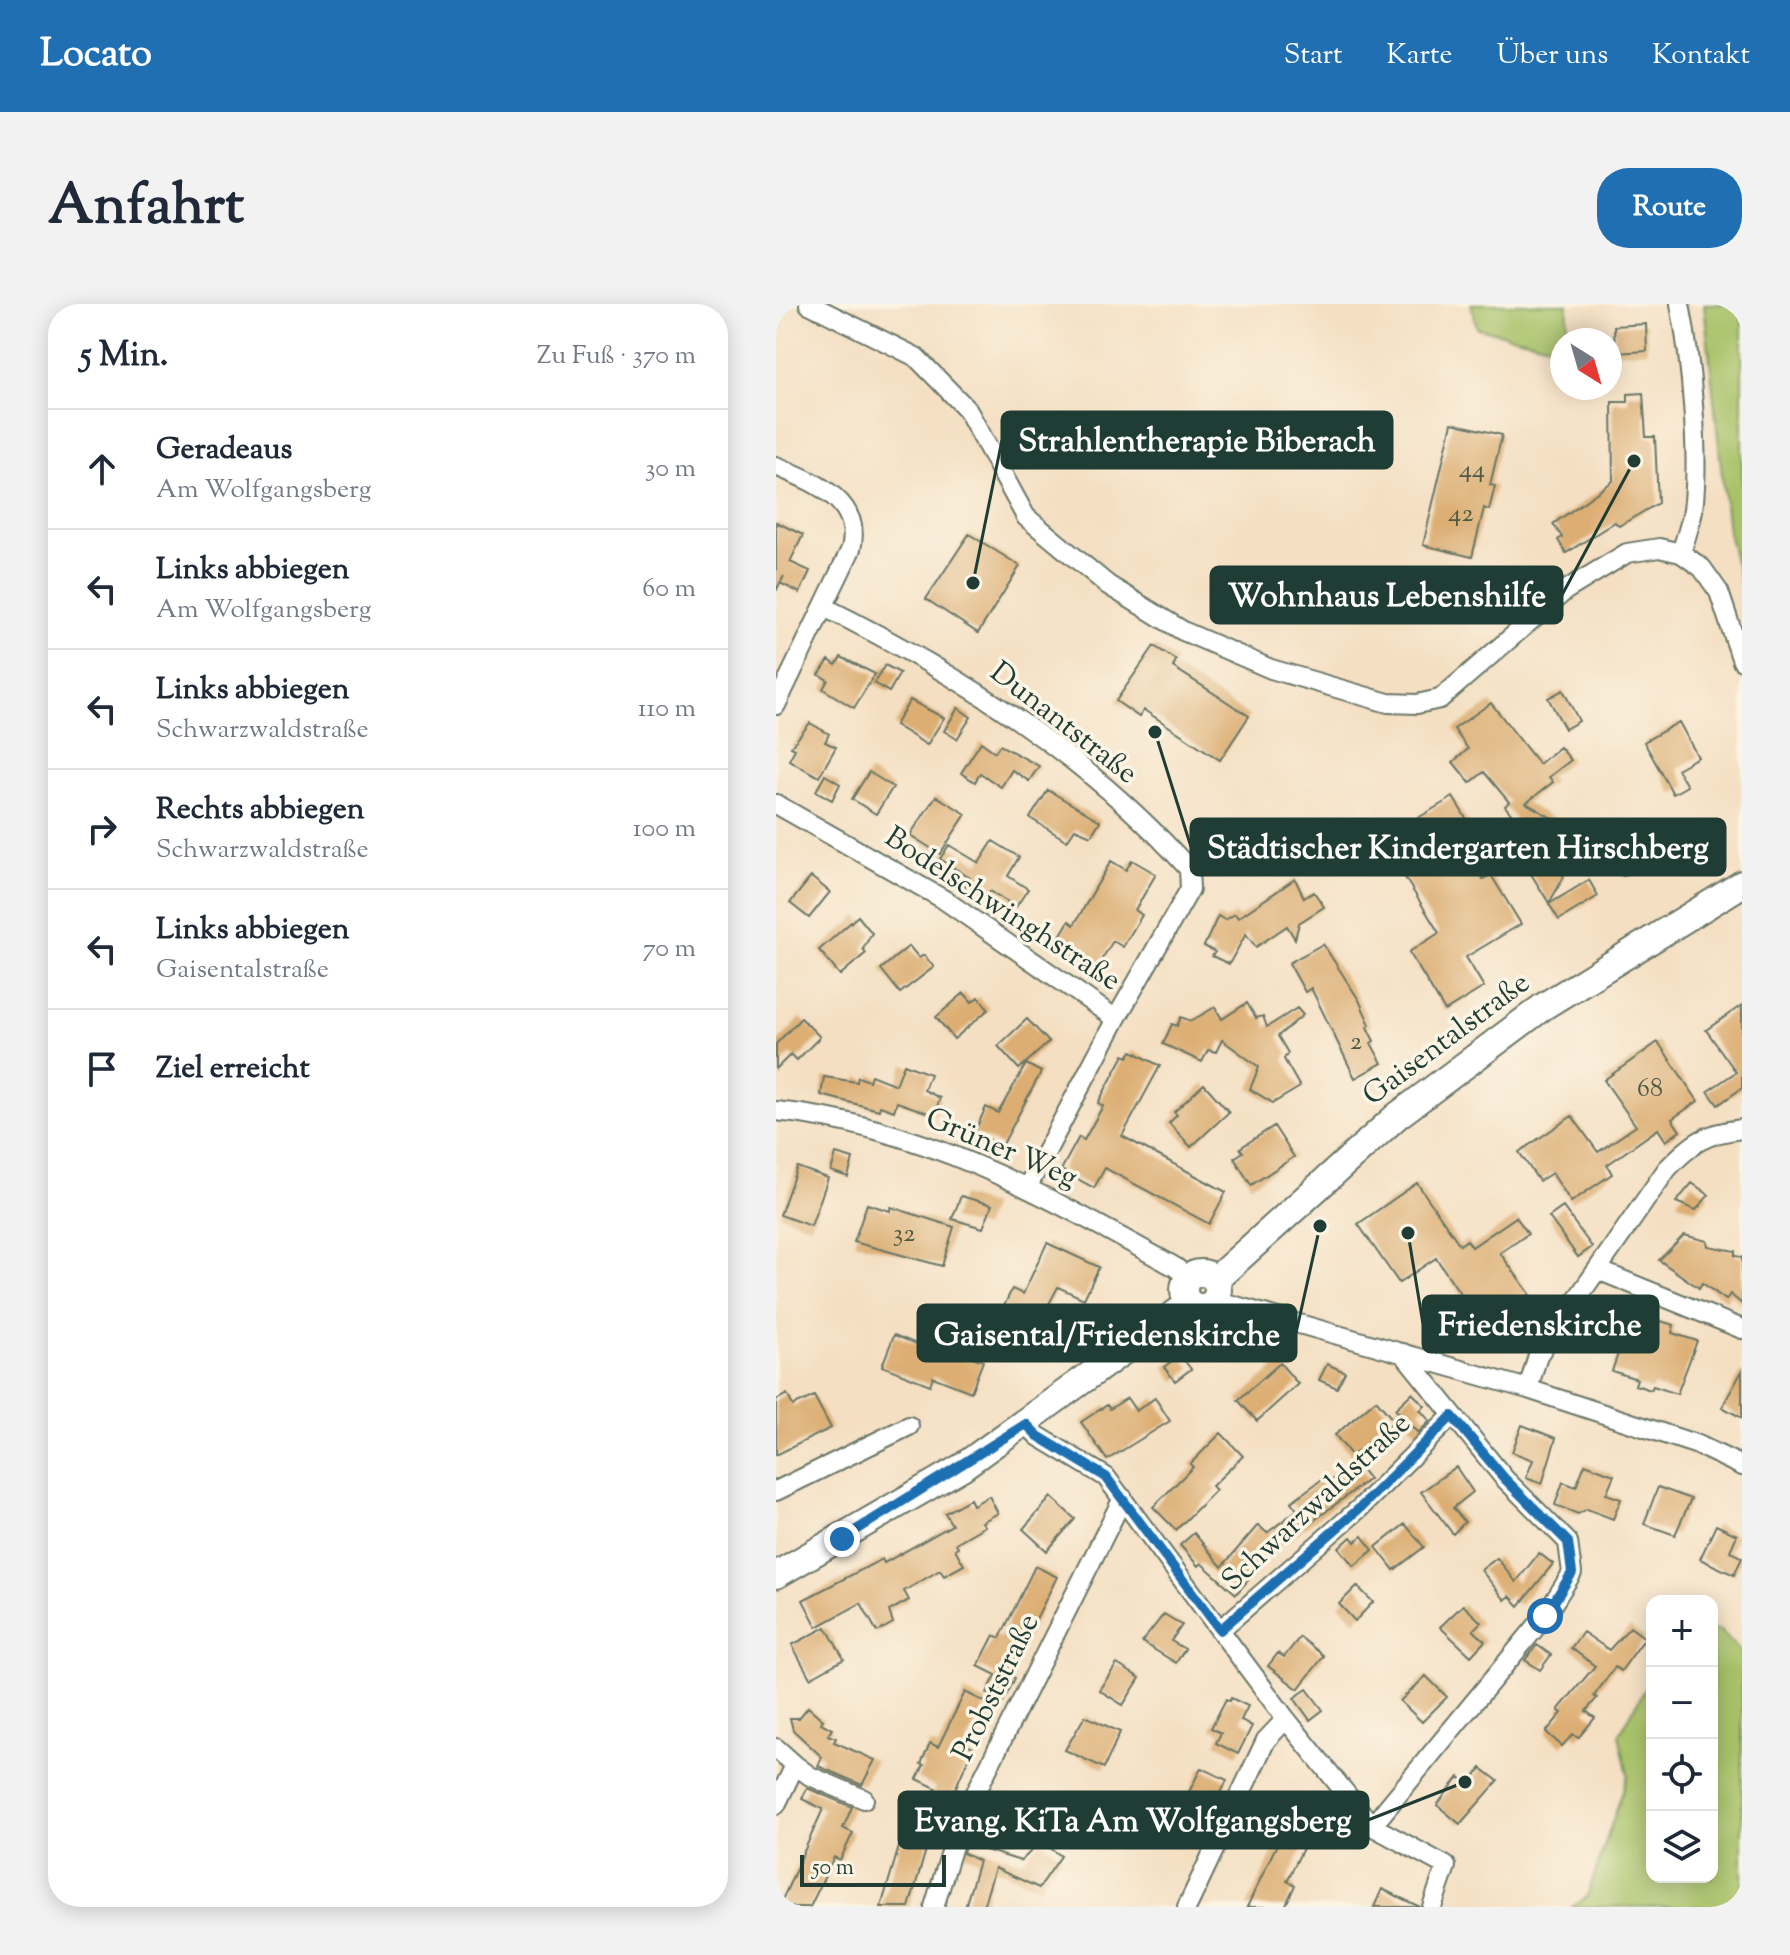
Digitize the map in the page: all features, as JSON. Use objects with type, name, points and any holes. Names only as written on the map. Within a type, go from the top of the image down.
[{"type":"main road","name":"Gaisentalstraße","points":[[776,1575],[962,1467],[1026,1424],[1202,1290],[1397,1116],[1544,1006],[1742,884]]},
{"type":"street","points":[[809,304],[916,357],[967,409],[1026,517],[1108,585],[1183,631],[1259,663],[1388,703],[1417,704],[1440,699],[1556,598],[1627,553],[1659,548],[1681,553],[1702,568],[1719,592],[1742,661]]},
{"type":"street","points":[[1680,304],[1687,339],[1694,461],[1693,511],[1681,553]]},
{"type":"street","points":[[776,466],[826,490],[841,501],[851,516],[855,533],[851,549],[776,705]]},
{"type":"street","name":"Dunantstraße","points":[[824,607],[977,689],[1095,781],[1189,869],[1190,889],[1116,1019]]},
{"type":"street","name":"Bodelschwinghstraße","points":[[776,804],[943,899],[1116,1019],[1028,1186]]},
{"type":"street","name":"Grüner Weg","points":[[776,1111],[827,1115],[866,1125],[1028,1186],[1175,1267],[1202,1290],[1528,1389],[1698,1445],[1742,1466]]},
{"type":"street","points":[[1528,1389],[1538,1355],[1667,1169],[1687,1148],[1714,1132],[1742,1129]]},
{"type":"street","points":[[1598,1270],[1742,1329]]},
{"type":"street","points":[[1372,1826],[1545,1616],[1572,1573],[1568,1542],[1504,1478],[1403,1353]]},
{"type":"street","name":"Schwarzwaldstraße","points":[[1220,1630],[1361,1507],[1452,1416]]},
{"type":"street","name":"Schwarzwaldstraße","points":[[1026,1424],[1038,1436],[1106,1477],[1286,1719],[1372,1826],[1446,1866],[1432,1907]]},
{"type":"street","points":[[776,1491],[909,1426]]},
{"type":"street","name":"Probststraße","points":[[934,1907],[959,1826],[1123,1498]]},
{"type":"street","points":[[1187,1907],[1266,1740],[1286,1719]]},
{"type":"street","points":[[776,1748],[810,1776],[864,1799]]},
{"type":"street","points":[[776,1805],[795,1765]]},
{"type":"green space","points":[[1471,304],[1568,304],[1567,328],[1550,328],[1550,345],[1477,328]]},
{"type":"green space","points":[[1704,304],[1742,304],[1742,589],[1728,532]]},
{"type":"green space","points":[[1718,1630],[1742,1653],[1742,1907],[1572,1907],[1587,1897],[1628,1775],[1619,1735],[1646,1688],[1646,1883],[1718,1883]]},
{"type":"building","points":[[1646,324],[1647,351],[1622,353],[1622,328],[1614,326]]},
{"type":"building","points":[[1643,393],[1646,437],[1655,437],[1658,503],[1619,526],[1615,522],[1566,553],[1558,540],[1562,537],[1553,524],[1613,481],[1612,402],[1628,402],[1628,394]]},
{"type":"building","points":[[1452,423],[1502,435],[1490,485],[1495,486],[1489,510],[1484,508],[1472,557],[1423,545]]},
{"type":"building","points":[[776,522],[803,535],[790,562],[810,571],[800,593],[780,583],[776,591]]},
{"type":"building","points":[[969,534],[1020,566],[978,633],[926,599]]},
{"type":"building","points":[[1154,646],[1176,660],[1173,667],[1249,716],[1220,760],[1144,710],[1139,717],[1116,701]]},
{"type":"building","points":[[841,657],[875,674],[854,708],[823,689],[828,680],[819,675],[829,660],[836,665]]},
{"type":"building","points":[[885,665],[900,673],[889,692],[874,683]]},
{"type":"building","points":[[1563,690],[1579,721],[1565,729],[1548,698]]},
{"type":"building","points":[[910,700],[944,718],[927,745],[895,725]]},
{"type":"building","points":[[1491,703],[1539,764],[1560,747],[1571,760],[1549,777],[1553,782],[1526,803],[1587,838],[1579,851],[1572,847],[1559,869],[1564,877],[1549,903],[1528,869],[1554,853],[1530,838],[1505,806],[1509,802],[1484,772],[1470,783],[1453,762],[1468,749],[1454,729]]},
{"type":"building","points":[[958,708],[971,717],[957,739],[944,731]]},
{"type":"building","points":[[1679,722],[1698,757],[1677,769],[1687,786],[1673,794],[1644,742]]},
{"type":"building","points":[[810,723],[829,734],[825,742],[836,747],[819,777],[789,760],[795,749],[791,747]]},
{"type":"building","points":[[981,742],[995,752],[1000,745],[1039,766],[1029,781],[1012,770],[1001,787],[980,773],[975,782],[961,773]]},
{"type":"building","points":[[869,772],[893,787],[876,814],[852,799]]},
{"type":"building","points":[[825,775],[840,784],[832,800],[816,791]]},
{"type":"building","points":[[1048,790],[1100,821],[1091,836],[1075,829],[1067,841],[1030,818]]},
{"type":"building","points":[[936,796],[966,814],[940,854],[910,835]]},
{"type":"building","points":[[1453,797],[1475,833],[1460,842],[1483,879],[1491,875],[1521,924],[1466,957],[1484,987],[1445,1011],[1409,952],[1439,933],[1393,858],[1370,872],[1348,836],[1362,827],[1365,832],[1375,826],[1378,830],[1387,825],[1389,829],[1400,823],[1403,827]]},
{"type":"building","points":[[1636,831],[1652,859],[1623,876],[1616,872],[1603,849]]},
{"type":"building","points":[[993,841],[1019,857],[1008,876],[1028,889],[1016,907],[990,891],[986,898],[965,885],[970,878],[940,859],[949,845],[979,863]]},
{"type":"building","points":[[1132,860],[1156,874],[1135,910],[1142,915],[1123,947],[1113,941],[1097,967],[1057,941],[1069,921],[1074,925],[1111,861],[1126,870]]},
{"type":"building","points":[[811,877],[830,892],[809,918],[790,903]]},
{"type":"building","points":[[1295,879],[1304,898],[1314,892],[1324,907],[1299,923],[1295,939],[1287,926],[1256,947],[1246,934],[1229,964],[1212,956],[1215,952],[1204,946],[1218,916],[1225,920],[1235,914],[1238,918]]},
{"type":"building","points":[[1589,880],[1598,896],[1559,920],[1549,904]]},
{"type":"building","points":[[858,916],[872,933],[863,949],[866,953],[840,975],[819,950]]},
{"type":"building","points":[[1323,944],[1359,1000],[1370,1025],[1367,1027],[1374,1041],[1371,1043],[1382,1063],[1355,1078],[1311,988],[1305,992],[1289,963]]},
{"type":"building","points":[[909,946],[919,958],[924,955],[934,967],[900,993],[881,969]]},
{"type":"building","points":[[964,993],[972,1002],[978,997],[989,1009],[954,1039],[936,1017]]},
{"type":"building","points":[[1247,1003],[1256,1018],[1263,1016],[1267,1027],[1297,1008],[1303,1015],[1278,1036],[1288,1053],[1284,1059],[1300,1087],[1273,1103],[1250,1089],[1259,1067],[1222,1040],[1216,1052],[1208,1050],[1202,1062],[1163,1044],[1172,1024],[1177,1026],[1181,1017],[1191,1021],[1215,1007],[1222,1019]]},
{"type":"building","points":[[1742,1005],[1742,1088],[1718,1105],[1708,1091],[1736,1072],[1706,1030]]},
{"type":"building","points":[[801,1018],[820,1037],[797,1060],[791,1054],[776,1069],[776,1044]]},
{"type":"building","points":[[1027,1019],[1049,1042],[1019,1069],[998,1046]]},
{"type":"building","points":[[1658,1042],[1698,1101],[1672,1119],[1680,1131],[1666,1141],[1658,1129],[1607,1165],[1612,1174],[1571,1202],[1552,1173],[1539,1181],[1519,1152],[1572,1116],[1598,1152],[1636,1126],[1604,1080]]},
{"type":"building","points":[[1132,1051],[1160,1066],[1122,1136],[1226,1192],[1209,1224],[1105,1168],[1094,1188],[1061,1170],[1079,1137],[1084,1140],[1103,1106],[1098,1103],[1124,1055],[1128,1057]]},
{"type":"building","points":[[904,1064],[930,1074],[924,1090],[940,1098],[934,1115],[897,1102],[894,1111],[880,1106],[879,1110],[821,1095],[824,1077],[857,1082],[858,1077],[869,1081],[871,1075],[896,1085]]},
{"type":"building","points":[[1026,1064],[1041,1072],[1002,1146],[974,1133],[986,1107],[998,1113]]},
{"type":"building","points":[[1204,1084],[1229,1112],[1191,1147],[1169,1123],[1177,1115],[1174,1112]]},
{"type":"building","points":[[1274,1126],[1294,1157],[1251,1185],[1234,1158],[1243,1152],[1240,1148]]},
{"type":"building","points":[[836,1154],[853,1159],[848,1177],[831,1171]]},
{"type":"building","points":[[797,1167],[828,1178],[811,1226],[780,1215]]},
{"type":"building","points":[[1417,1183],[1460,1245],[1467,1240],[1472,1247],[1516,1217],[1528,1234],[1500,1253],[1530,1294],[1507,1310],[1519,1327],[1501,1339],[1478,1307],[1456,1322],[1446,1307],[1462,1296],[1436,1258],[1399,1283],[1358,1224]]},
{"type":"building","points":[[1692,1183],[1709,1195],[1696,1210],[1676,1202]]},
{"type":"building","points":[[961,1196],[992,1205],[983,1228],[952,1219]]},
{"type":"building","points":[[867,1204],[890,1211],[891,1207],[954,1227],[942,1266],[854,1242]]},
{"type":"building","points":[[1563,1207],[1592,1247],[1578,1257],[1549,1217]]},
{"type":"building","points":[[1684,1235],[1707,1241],[1708,1246],[1735,1251],[1735,1256],[1742,1257],[1742,1304],[1730,1294],[1726,1300],[1702,1283],[1699,1288],[1659,1260]]},
{"type":"building","points":[[1047,1243],[1099,1267],[1084,1299],[1058,1287],[1027,1345],[1021,1343],[1017,1353],[988,1340],[1012,1289],[1023,1294]]},
{"type":"building","points":[[1630,1319],[1655,1327],[1657,1320],[1674,1325],[1672,1333],[1697,1341],[1677,1394],[1653,1386],[1651,1390],[1635,1385],[1637,1379],[1612,1371]]},
{"type":"building","points":[[894,1335],[924,1347],[927,1339],[983,1361],[971,1392],[933,1377],[930,1385],[882,1366]]},
{"type":"building","points":[[1180,1355],[1191,1369],[1175,1381],[1164,1367]]},
{"type":"building","points":[[1280,1363],[1298,1384],[1257,1421],[1238,1400]]},
{"type":"building","points":[[1327,1364],[1345,1372],[1337,1388],[1319,1380]]},
{"type":"building","points":[[1742,1371],[1742,1418],[1722,1407]]},
{"type":"building","points":[[1412,1393],[1425,1406],[1420,1410],[1430,1421],[1418,1433],[1395,1409]]},
{"type":"building","points":[[787,1394],[793,1406],[814,1396],[831,1428],[776,1455],[776,1400]]},
{"type":"building","points":[[1127,1398],[1136,1411],[1155,1398],[1170,1421],[1107,1460],[1081,1422],[1107,1405],[1110,1409]]},
{"type":"building","points":[[1376,1400],[1394,1421],[1352,1456],[1335,1435]]},
{"type":"building","points":[[1522,1425],[1556,1438],[1542,1484],[1526,1478],[1533,1460],[1512,1452]]},
{"type":"building","points":[[1221,1433],[1243,1456],[1212,1486],[1216,1490],[1176,1530],[1153,1507]]},
{"type":"building","points":[[1355,1462],[1369,1479],[1288,1540],[1286,1537],[1236,1594],[1201,1563],[1198,1566],[1180,1545],[1194,1533],[1222,1567],[1258,1525],[1267,1533],[1297,1510],[1291,1502],[1325,1477],[1329,1482]]},
{"type":"building","points":[[1585,1464],[1614,1475],[1606,1494],[1621,1499],[1613,1519],[1587,1509],[1578,1514],[1555,1505],[1563,1482],[1576,1487]]},
{"type":"building","points":[[1456,1467],[1473,1492],[1453,1508],[1465,1522],[1453,1534],[1421,1492]]},
{"type":"building","points":[[1658,1487],[1691,1499],[1675,1535],[1644,1524]]},
{"type":"building","points":[[989,1496],[998,1513],[982,1522],[985,1526],[956,1543],[958,1547],[955,1549],[964,1565],[944,1576],[940,1570],[904,1591],[909,1600],[889,1611],[893,1623],[877,1632],[861,1603],[817,1627],[803,1600],[882,1559],[884,1563],[952,1525],[945,1513],[970,1499],[973,1505]]},
{"type":"building","points":[[1051,1497],[1075,1519],[1047,1551],[1023,1529]]},
{"type":"building","points":[[1405,1524],[1424,1547],[1394,1570],[1376,1547]]},
{"type":"building","points":[[1716,1525],[1737,1535],[1730,1551],[1742,1558],[1734,1575],[1700,1559]]},
{"type":"building","points":[[1362,1536],[1373,1550],[1354,1566],[1339,1548],[1351,1537],[1355,1542]]},
{"type":"building","points":[[1539,1553],[1553,1564],[1519,1606],[1510,1596],[1505,1600],[1481,1570],[1497,1558],[1516,1582]]},
{"type":"building","points":[[1035,1566],[1057,1577],[1008,1675],[1015,1678],[1003,1702],[987,1693],[996,1675],[978,1666],[994,1635],[1000,1638]]},
{"type":"building","points":[[1357,1586],[1373,1602],[1355,1621],[1339,1604]]},
{"type":"building","points":[[1463,1605],[1481,1622],[1473,1630],[1485,1641],[1471,1656],[1440,1627]]},
{"type":"building","points":[[1164,1614],[1182,1625],[1171,1641],[1185,1649],[1176,1663],[1142,1642]]},
{"type":"building","points":[[826,1627],[844,1659],[810,1678],[792,1645]]},
{"type":"building","points":[[1630,1627],[1645,1638],[1621,1671],[1615,1667],[1594,1696],[1597,1698],[1586,1711],[1595,1718],[1578,1738],[1573,1734],[1562,1746],[1546,1732],[1562,1713],[1558,1710],[1595,1666],[1571,1648],[1583,1632],[1609,1650]]},
{"type":"building","points":[[1300,1637],[1324,1656],[1298,1689],[1268,1666],[1278,1653],[1284,1657]]},
{"type":"building","points":[[1537,1645],[1551,1655],[1540,1670],[1525,1660]]},
{"type":"building","points":[[1117,1664],[1140,1678],[1123,1705],[1099,1690]]},
{"type":"building","points":[[1426,1676],[1447,1697],[1422,1722],[1400,1701]]},
{"type":"building","points":[[1307,1689],[1323,1710],[1310,1720],[1294,1698]]},
{"type":"building","points":[[965,1692],[987,1703],[966,1744],[973,1748],[943,1817],[937,1813],[909,1907],[881,1907],[909,1813],[922,1817],[936,1788],[917,1779],[924,1765],[921,1764],[930,1743],[938,1747]]},
{"type":"building","points":[[1231,1698],[1248,1706],[1241,1720],[1252,1726],[1238,1754],[1216,1743],[1221,1733],[1211,1728],[1226,1699],[1230,1701]]},
{"type":"building","points":[[808,1707],[823,1720],[821,1723],[832,1729],[828,1735],[836,1738],[834,1742],[875,1760],[862,1785],[818,1766],[822,1757],[793,1730],[790,1718],[799,1718]]},
{"type":"building","points":[[1085,1716],[1120,1732],[1104,1768],[1065,1750]]},
{"type":"building","points":[[1201,1768],[1227,1780],[1210,1817],[1183,1804]]},
{"type":"building","points":[[1481,1768],[1498,1781],[1460,1824],[1437,1805],[1459,1777],[1468,1784]]},
{"type":"building","points":[[807,1788],[852,1807],[843,1828],[853,1833],[840,1860],[834,1857],[810,1907],[779,1907],[823,1809],[802,1799]]},
{"type":"building","points":[[1300,1796],[1323,1807],[1287,1881],[1295,1885],[1285,1907],[1247,1907]]},
{"type":"building","points":[[1041,1841],[1061,1856],[1039,1888],[995,1868],[983,1907],[965,1907],[979,1861],[963,1853],[966,1844],[1021,1861]]},
{"type":"building","points":[[1382,1889],[1420,1907],[1374,1907]]},
{"type":"place","name":"Wohnhaus Lebenshilfe","points":[[1634,461]]},
{"type":"place","name":"Strahlentherapie Biberach","points":[[973,583]]},
{"type":"place","name":"Städtischer Kindergarten Hirschberg","points":[[1155,732]]},
{"type":"place","name":"Gaisental/Friedenskirche","points":[[1320,1226]]},
{"type":"place","name":"Friedenskirche","points":[[1408,1233]]},
{"type":"place","name":"Evang. KiTa Am Wolfgangsberg","points":[[1465,1782]]},
{"type":"route","points":[[842,1539],[962,1467],[1026,1424],[1038,1436],[1106,1477],[1220,1630],[1361,1507],[1452,1416],[1504,1478],[1568,1542],[1572,1573],[1545,1616]]}]
